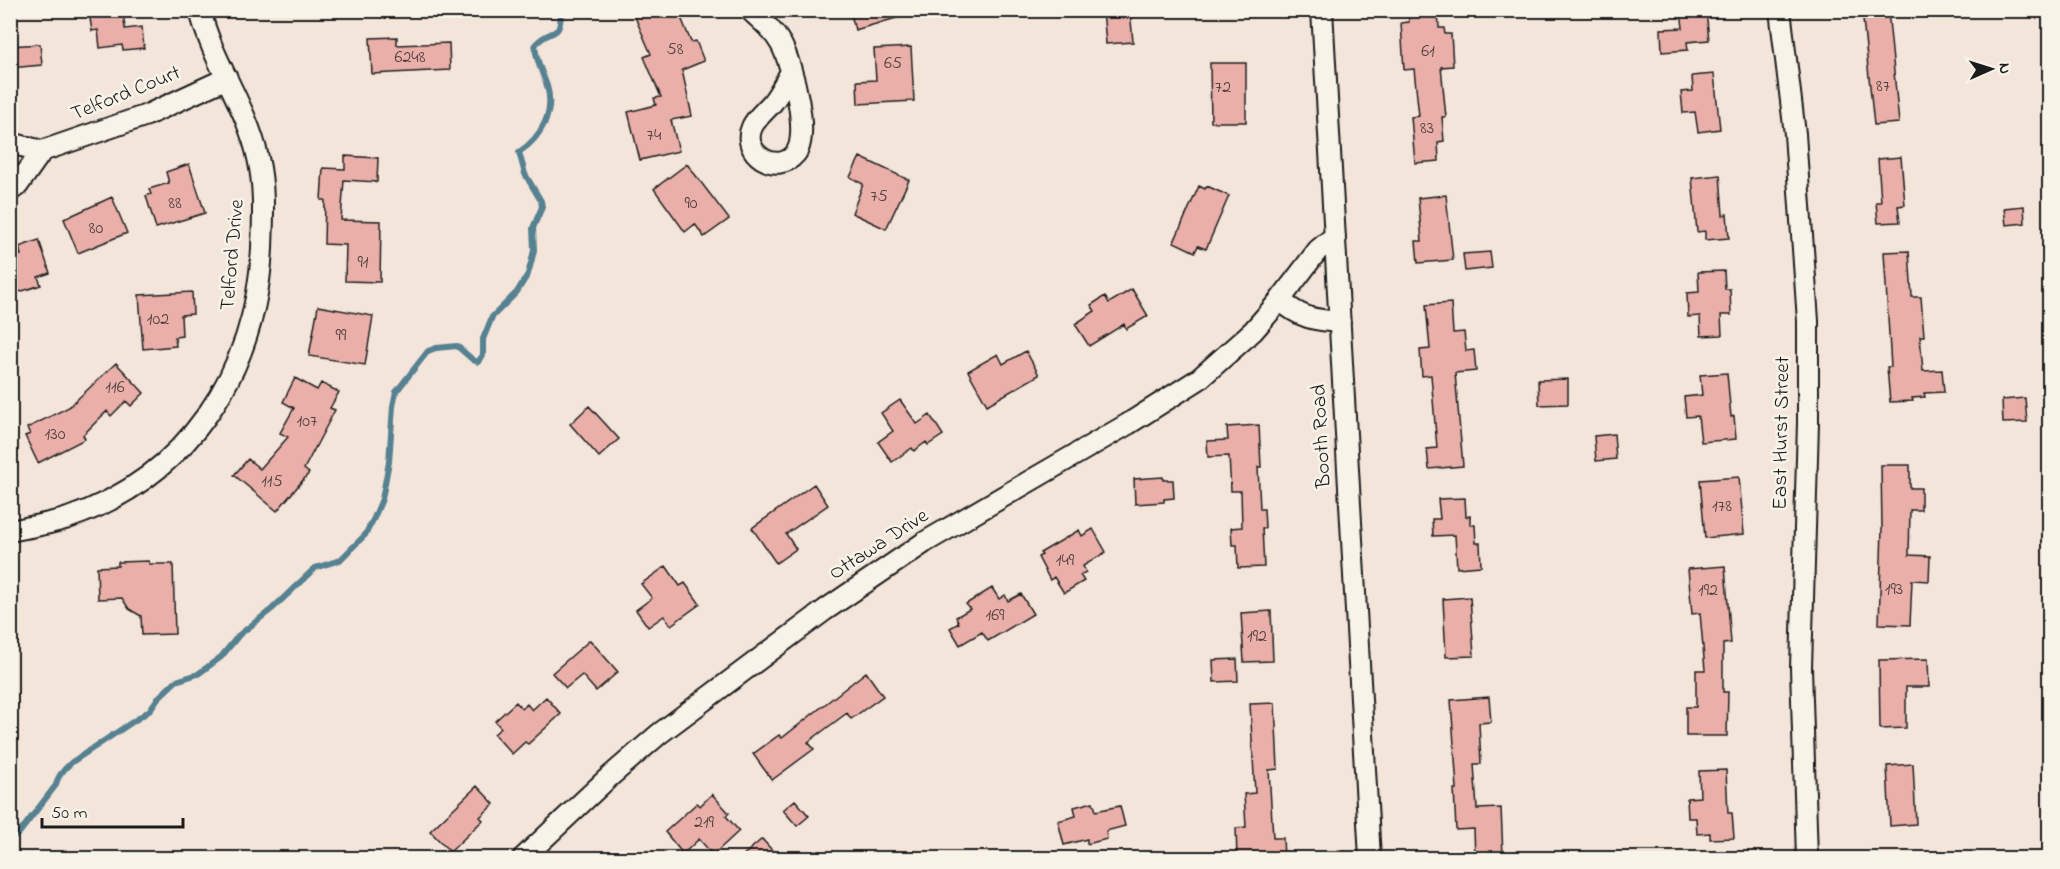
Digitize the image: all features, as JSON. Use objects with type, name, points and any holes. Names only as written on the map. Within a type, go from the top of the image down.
[{"type":"street","name":"Telford Drive","points":[[10,531],[83,512],[146,477],[189,438],[222,394],[249,330],[259,288],[262,181],[258,156],[249,127],[212,45],[200,10]]},
{"type":"street","points":[[750,10],[776,35],[791,72]]},
{"type":"street","name":"Booth Road","points":[[1322,10],[1370,858]]},
{"type":"street","name":"East Hurst Street","points":[[1780,10],[1795,134],[1808,321],[1808,423],[1801,668],[1807,858]]},
{"type":"street","name":"Telford Court","points":[[42,151],[137,119],[227,78]]},
{"type":"street","points":[[10,143],[42,151],[18,185],[10,190]]},
{"type":"street","name":"Ottawa Drive","points":[[523,858],[659,734],[866,581],[925,542],[1182,391],[1232,351],[1280,300],[1318,250],[1335,236]]},
{"type":"street","points":[[1280,300],[1300,316],[1318,321],[1340,322]]},
{"type":"building","points":[[123,10],[125,29],[142,27],[144,48],[123,50],[122,45],[100,48],[98,30],[92,31],[89,12]]},
{"type":"building","points":[[632,10],[678,10],[691,42],[696,41],[704,61],[682,70],[692,116],[671,120],[679,151],[640,160],[628,112],[656,105],[654,98],[661,97],[644,57],[651,54]]},
{"type":"building","points":[[850,10],[906,10],[907,15],[855,30]]},
{"type":"building","points":[[1103,10],[1130,10],[1133,42],[1106,44]]},
{"type":"building","points":[[1408,10],[1438,10],[1439,28],[1444,28],[1445,34],[1451,34],[1453,66],[1441,67],[1446,117],[1442,117],[1444,141],[1438,142],[1439,161],[1415,163],[1411,117],[1419,116],[1414,69],[1404,70],[1401,23],[1409,22]]},
{"type":"building","points":[[1681,10],[1706,10],[1709,40],[1687,42],[1688,50],[1662,52],[1661,29],[1683,28]]},
{"type":"building","points":[[1862,10],[1888,10],[1899,123],[1874,125]]},
{"type":"building","points":[[397,37],[397,45],[449,43],[450,70],[372,74],[370,38]]},
{"type":"building","points":[[40,44],[42,65],[10,68],[10,46]]},
{"type":"building","points":[[911,47],[914,101],[858,104],[857,81],[876,80],[874,49]]},
{"type":"building","points":[[1210,63],[1246,63],[1246,122],[1211,122]]},
{"type":"building","points":[[1714,74],[1720,129],[1698,132],[1695,112],[1683,113],[1681,92],[1693,91],[1692,76]]},
{"type":"building","points":[[345,156],[378,158],[377,182],[344,180],[341,220],[381,221],[380,282],[345,281],[346,245],[324,244],[325,200],[321,200],[323,168],[345,169]]},
{"type":"building","points":[[860,157],[909,180],[886,229],[852,213],[863,184],[850,177]]},
{"type":"building","points":[[1901,157],[1905,205],[1898,206],[1900,222],[1878,223],[1876,202],[1881,202],[1878,159]]},
{"type":"building","points":[[189,164],[205,213],[156,228],[146,196],[151,194],[149,189],[169,183],[166,172]]},
{"type":"building","points":[[687,164],[729,219],[704,237],[695,224],[685,232],[654,189]]},
{"type":"building","points":[[1720,175],[1723,215],[1727,214],[1729,238],[1705,240],[1705,231],[1697,232],[1692,178]]},
{"type":"building","points":[[1199,186],[1205,189],[1207,186],[1229,196],[1206,249],[1198,246],[1195,252],[1174,242]]},
{"type":"building","points":[[1446,195],[1453,260],[1418,263],[1416,241],[1422,241],[1418,198]]},
{"type":"building","points":[[112,197],[127,233],[78,253],[64,219]]},
{"type":"building","points":[[2024,206],[2025,223],[2006,225],[2004,208]]},
{"type":"building","points":[[39,240],[50,273],[38,277],[41,285],[10,295],[10,258],[21,255],[19,247]]},
{"type":"building","points":[[1909,251],[1912,297],[1921,297],[1924,336],[1920,336],[1923,371],[1942,370],[1944,392],[1924,393],[1925,397],[1912,398],[1913,401],[1890,402],[1887,367],[1891,367],[1884,252]]},
{"type":"building","points":[[1490,252],[1492,268],[1465,271],[1463,254]]},
{"type":"building","points":[[1724,271],[1725,289],[1730,289],[1731,315],[1721,315],[1722,335],[1701,336],[1700,316],[1688,317],[1687,293],[1699,292],[1698,272]]},
{"type":"building","points":[[1132,289],[1148,316],[1126,329],[1124,324],[1089,346],[1075,324],[1095,311],[1091,305],[1105,296],[1109,303]]},
{"type":"building","points":[[192,292],[193,314],[181,315],[182,336],[175,337],[176,346],[143,349],[139,295]]},
{"type":"building","points":[[1451,303],[1453,333],[1464,332],[1466,351],[1474,350],[1476,371],[1455,373],[1463,466],[1429,469],[1427,449],[1437,448],[1431,375],[1422,376],[1420,350],[1430,349],[1426,305]]},
{"type":"building","points":[[318,306],[373,316],[365,365],[309,356]]},
{"type":"building","points":[[1026,351],[1039,375],[987,405],[968,371],[998,354],[1003,364]]},
{"type":"building","points":[[116,363],[144,393],[131,406],[126,401],[111,416],[107,411],[83,435],[85,439],[38,463],[25,436],[30,434],[27,428],[69,407]]},
{"type":"building","points":[[1727,373],[1731,417],[1734,416],[1736,439],[1701,442],[1698,416],[1686,417],[1684,397],[1702,395],[1700,375]]},
{"type":"building","points":[[295,378],[317,390],[321,383],[339,392],[330,408],[335,410],[304,469],[309,473],[277,511],[234,475],[248,459],[260,469],[288,437],[280,433],[294,408],[283,402]]},
{"type":"building","points":[[1568,379],[1568,404],[1539,405],[1538,380]]},
{"type":"building","points":[[2025,398],[2027,422],[2003,423],[2002,400]]},
{"type":"building","points":[[900,400],[917,424],[930,415],[943,435],[928,445],[926,442],[914,451],[912,448],[892,462],[878,442],[893,431],[881,413]]},
{"type":"building","points":[[589,406],[619,439],[599,457],[570,424]]},
{"type":"building","points":[[1259,425],[1261,467],[1258,467],[1260,509],[1264,509],[1265,528],[1262,528],[1264,567],[1238,568],[1237,545],[1232,545],[1231,528],[1242,527],[1241,491],[1231,491],[1229,456],[1208,457],[1207,441],[1228,440],[1227,427]]},
{"type":"building","points":[[1614,434],[1616,459],[1596,461],[1594,436]]},
{"type":"building","points":[[1881,465],[1910,465],[1910,488],[1921,488],[1921,510],[1910,510],[1909,555],[1930,556],[1929,581],[1912,580],[1910,625],[1879,624]]},
{"type":"building","points":[[1163,477],[1163,480],[1173,480],[1174,498],[1164,499],[1164,502],[1135,504],[1134,479]]},
{"type":"building","points":[[1739,477],[1744,534],[1705,538],[1700,480]]},
{"type":"building","points":[[814,484],[828,505],[786,534],[796,549],[776,563],[752,528]]},
{"type":"building","points":[[1465,498],[1466,517],[1470,516],[1470,525],[1475,525],[1476,543],[1480,543],[1481,566],[1457,568],[1455,535],[1433,536],[1432,519],[1440,519],[1438,499]]},
{"type":"building","points":[[1093,529],[1106,552],[1083,566],[1086,572],[1080,575],[1084,581],[1064,593],[1054,577],[1050,580],[1038,557],[1042,555],[1040,553],[1079,530],[1082,536]]},
{"type":"building","points":[[149,561],[149,564],[173,564],[175,634],[142,635],[141,616],[129,609],[122,598],[98,599],[97,567],[118,566],[118,562]]},
{"type":"building","points":[[666,566],[680,586],[685,583],[700,604],[671,625],[664,616],[648,627],[636,610],[652,598],[641,584]]},
{"type":"building","points":[[1725,566],[1731,643],[1723,644],[1723,692],[1728,692],[1727,736],[1686,736],[1686,707],[1696,707],[1696,670],[1705,670],[1700,613],[1692,614],[1688,569]]},
{"type":"building","points":[[992,588],[999,599],[1005,595],[1008,601],[1021,594],[1033,614],[988,641],[982,632],[960,645],[950,628],[959,623],[956,617],[970,609],[966,604]]},
{"type":"building","points":[[1470,597],[1474,656],[1446,657],[1443,599]]},
{"type":"building","points":[[1271,611],[1273,661],[1244,662],[1241,613]]},
{"type":"building","points":[[590,640],[618,672],[596,691],[582,675],[566,688],[552,673]]},
{"type":"building","points":[[1237,659],[1238,681],[1214,682],[1213,660]]},
{"type":"building","points":[[1928,659],[1929,687],[1906,687],[1906,728],[1880,729],[1879,660]]},
{"type":"building","points":[[866,672],[883,696],[851,719],[847,713],[808,742],[814,749],[772,780],[753,754],[779,735],[782,738]]},
{"type":"building","points":[[546,697],[561,714],[528,744],[525,742],[512,754],[494,734],[501,728],[495,721],[516,702],[522,709],[527,704],[532,710]]},
{"type":"building","points":[[1489,697],[1491,722],[1479,723],[1481,764],[1474,764],[1477,809],[1501,808],[1503,856],[1475,857],[1474,829],[1456,830],[1454,789],[1457,789],[1451,700]]},
{"type":"building","points":[[1275,703],[1278,769],[1269,770],[1273,838],[1283,838],[1284,858],[1237,858],[1236,828],[1246,827],[1244,794],[1255,793],[1250,704]]},
{"type":"building","points":[[1913,764],[1916,824],[1890,826],[1887,766]]},
{"type":"building","points":[[1726,770],[1728,813],[1732,813],[1734,838],[1710,839],[1710,833],[1697,834],[1696,818],[1688,818],[1687,798],[1700,797],[1699,771]]},
{"type":"building","points":[[477,786],[494,804],[480,817],[483,820],[450,852],[430,831]]},
{"type":"building","points":[[712,794],[729,813],[726,816],[739,831],[713,855],[699,839],[683,854],[665,832],[697,803],[700,806]]},
{"type":"building","points":[[795,800],[809,816],[797,826],[783,810]]},
{"type":"building","points":[[1093,802],[1096,811],[1120,806],[1125,826],[1106,831],[1107,839],[1087,844],[1087,839],[1064,845],[1058,821],[1076,816],[1074,807]]},
{"type":"building","points":[[762,839],[779,858],[740,858]]},
{"type":"waterway","points":[[10,840],[20,832],[56,785],[62,772],[72,762],[149,711],[158,698],[176,681],[198,674],[221,657],[239,635],[272,609],[315,568],[340,560],[365,535],[382,499],[389,462],[396,392],[428,351],[436,348],[457,346],[478,362],[483,355],[483,339],[492,317],[517,292],[528,274],[534,250],[533,228],[542,207],[541,201],[525,174],[519,152],[540,132],[547,115],[549,96],[535,45],[557,30],[561,20],[561,10]]}]
